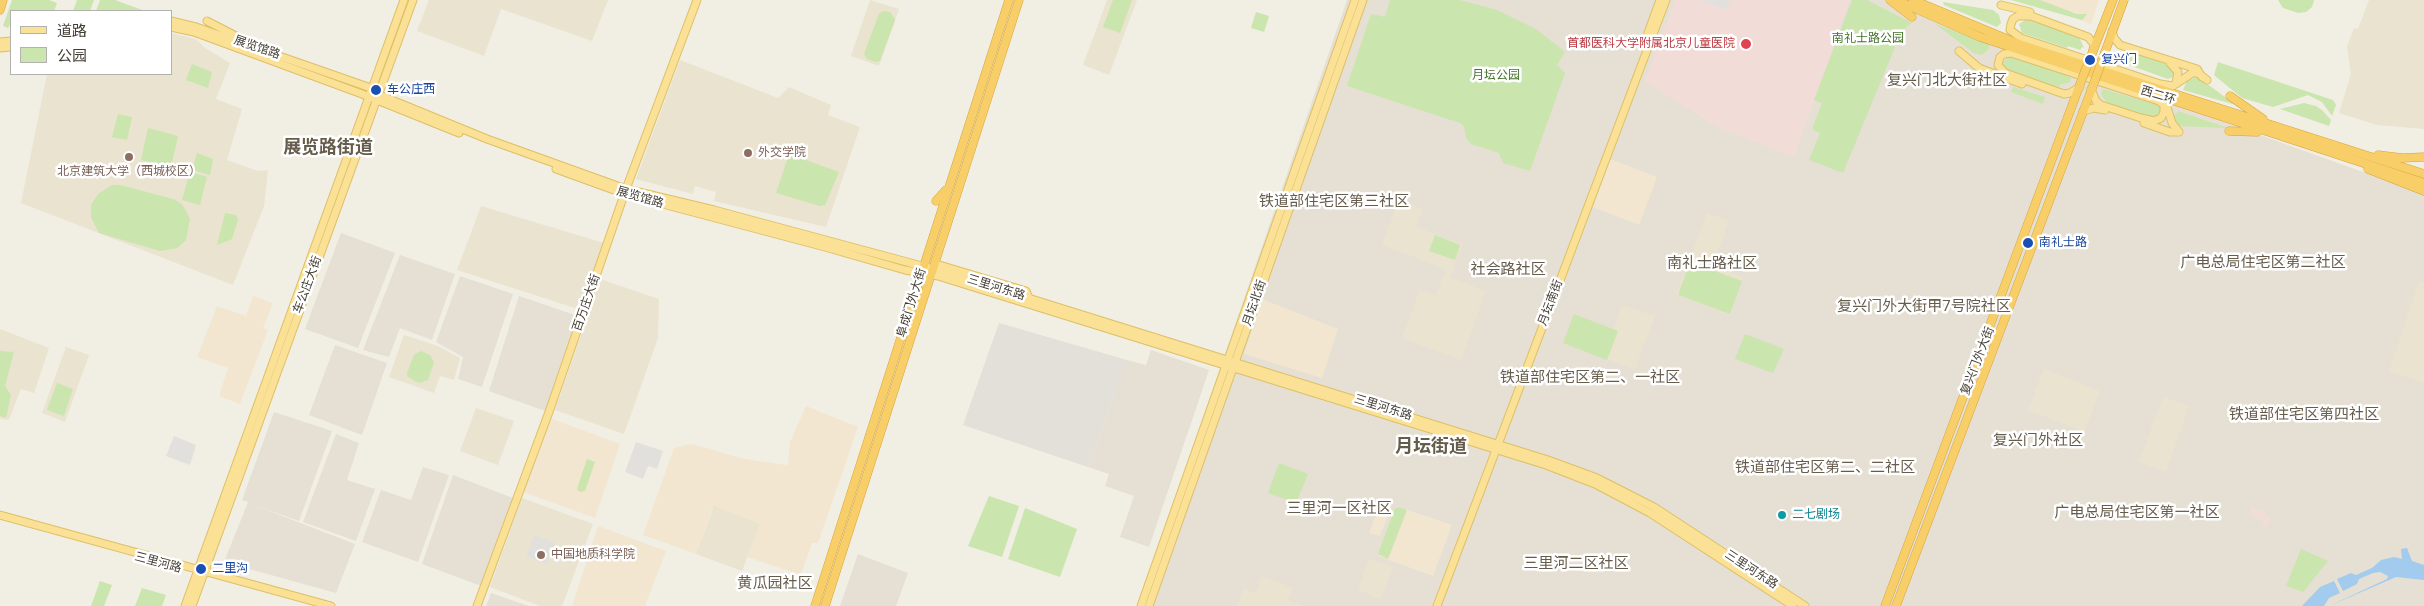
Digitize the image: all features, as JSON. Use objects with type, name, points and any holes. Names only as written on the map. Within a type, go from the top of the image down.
[{"type":"highway","points":[[0,10],[3,0]]},
{"type":"highway","name":"阜成门外大街","points":[[815,606],[918,269],[948,186],[1009,0]]},
{"type":"highway","name":"阜成门外大街","points":[[825,606],[934,269],[1018,0]]},
{"type":"highway","points":[[1890,0],[1912,17]]},
{"type":"highway","name":"西二环","points":[[1896,0],[1980,37],[2149,94],[2351,151],[2424,174]]},
{"type":"highway","name":"西二环","points":[[1912,0],[2019,44],[2161,90],[2340,155],[2424,183]]},
{"type":"highway","name":"复兴门外大街","points":[[1885,606],[2113,0]]},
{"type":"highway","name":"复兴门外大街","points":[[1896,606],[2124,0]]},
{"type":"highway","points":[[2230,96],[2280,132]]},
{"type":"highway","points":[[2229,131],[2280,132]]},
{"type":"highway","points":[[2351,151],[2394,157],[2424,157]]},
{"type":"highway","points":[[2340,155],[2424,191]]},
{"type":"highway","points":[[936,201],[948,186]]},
{"type":"main road","name":"车公庄大街","points":[[201,572],[372,84],[404,0]]},
{"type":"main road","name":"车公庄大街","points":[[201,572],[413,0]]},
{"type":"main road","name":"百万庄大街","points":[[477,606],[549,412],[625,192],[697,0]]},
{"type":"main road","name":"月坛北街","points":[[1149,606],[1355,0]]},
{"type":"main road","name":"月坛北街","points":[[1141,606],[1363,0]]},
{"type":"main road","name":"月坛南街","points":[[1437,606],[1660,0]]},
{"type":"main road","name":"月坛南街","points":[[1432,606],[1666,0]]},
{"type":"main road","points":[[2001,5],[2032,13],[2089,34],[2102,29]]},
{"type":"main road","points":[[2010,30],[2013,19],[2022,15],[2031,16],[2088,37],[2094,44],[2093,52]]},
{"type":"main road","name":"展览馆路","points":[[172,21],[196,27],[372,84]]},
{"type":"main road","points":[[207,21],[269,52]]},
{"type":"main road","points":[[2005,22],[2010,30],[2021,38],[2164,85],[2174,85]]},
{"type":"main road","name":"展览馆路","points":[[172,27],[194,32],[368,96],[376,97],[625,192],[714,210],[918,269],[934,269]]},
{"type":"main road","points":[[2112,31],[2114,38],[2120,45],[2197,70],[2205,78],[2192,73],[2174,85],[2161,90]]},
{"type":"main road","points":[[2105,52],[2120,47],[2169,62],[2177,69],[2174,85]]},
{"type":"main road","points":[[1959,51],[1974,65],[1987,72],[2061,97],[2070,104],[2071,110]]},
{"type":"main road","points":[[2006,53],[2000,57],[1998,65],[2005,73],[2064,94],[2070,94],[2081,83]]},
{"type":"main road","points":[[1998,55],[2006,53],[2159,101],[2164,106],[2164,112],[2161,118],[2154,121],[2132,116],[2101,105],[2096,101],[2093,86]]},
{"type":"main road","points":[[372,84],[376,97]]},
{"type":"main road","points":[[2083,111],[2100,108],[2165,131],[2179,132],[2172,123],[2166,102],[2149,94]]},
{"type":"main road","name":"三里河东路","points":[[934,269],[1230,364]]},
{"type":"main road","name":"三里河东路","points":[[934,269],[1230,364],[1583,473],[1645,502],[1805,606]]},
{"type":"main road","name":"三里河东路","points":[[1495,445],[1583,479],[1668,522],[1793,606]]},
{"type":"main road","name":"三里河路","points":[[0,515],[315,606]]},
{"type":"main road","name":"三里河路","points":[[0,519],[331,606]]},
{"type":"main road","points":[[185,606],[201,572]]},
{"type":"main road","points":[[192,606],[201,572]]},
{"type":"shaded area","points":[[429,0],[608,0],[592,41],[501,9],[484,56],[417,31]]},
{"type":"shaded area","points":[[870,0],[899,9],[879,66],[851,56]]},
{"type":"shaded area","points":[[1107,0],[1137,0],[1109,75],[1083,65]]},
{"type":"shaded area","name":"月坛街道","points":[[1347,0],[1885,0],[2424,194],[2424,606],[1138,606]]},
{"type":"shaded area","name":"首都医科大学附属北京儿童医院","points":[[1675,0],[1850,0],[1794,157],[1715,126],[1645,81]]},
{"type":"shaded area","points":[[1700,0],[1730,0],[1727,10]]},
{"type":"shaded area","points":[[2029,0],[2099,0],[2091,24]]},
{"type":"shaded area","points":[[2369,0],[2424,0],[2424,129],[2377,125],[2339,113],[2351,74],[2347,47],[2354,28],[2358,29]]},
{"type":"shaded area","name":"北京建筑大学（西城校区）","points":[[172,33],[196,39],[205,48],[230,63],[216,99],[242,109],[227,160],[258,171],[268,170],[264,206],[233,285],[21,203],[47,75],[172,75]]},
{"type":"shaded area","name":"外交学院","points":[[680,60],[778,98],[789,87],[831,105],[828,115],[860,127],[826,227],[714,201],[716,192],[695,186],[693,194],[636,179]]},
{"type":"shaded area","points":[[1610,159],[1657,177],[1639,225],[1593,207]]},
{"type":"shaded area","points":[[1399,200],[1423,209],[1416,227],[1462,244],[1450,278],[1486,291],[1461,360],[1402,338],[1420,290],[1436,295],[1446,269],[1382,245]]},
{"type":"shaded area","points":[[481,206],[604,243],[581,310],[457,270]]},
{"type":"shaded area","points":[[1707,213],[1729,221],[1713,265],[1743,277],[1730,315],[1676,295]]},
{"type":"shaded area","points":[[341,233],[395,253],[358,348],[305,329]]},
{"type":"shaded area","points":[[400,255],[455,274],[432,340],[400,328],[389,357],[363,350]]},
{"type":"shaded area","points":[[460,276],[513,294],[482,387],[458,379],[463,357],[436,342]]},
{"type":"shaded area","points":[[600,279],[659,299],[658,338],[624,434],[555,410]]},
{"type":"shaded area","points":[[2419,281],[2424,283],[2424,383],[2389,371]]},
{"type":"shaded area","points":[[253,296],[273,303],[263,328],[268,330],[240,404],[219,396],[228,368],[197,357],[217,306],[246,316]]},
{"type":"shaded area","points":[[519,296],[578,316],[545,411],[489,391]]},
{"type":"shaded area","points":[[1262,299],[1338,329],[1322,378],[1244,354]]},
{"type":"shaded area","points":[[1622,305],[1655,316],[1635,369],[1563,343],[1574,314],[1613,329]]},
{"type":"shaded area","points":[[999,323],[1127,360],[1088,467],[963,425]]},
{"type":"shaded area","points":[[0,329],[49,348],[34,393],[21,389],[9,420],[0,419]]},
{"type":"shaded area","points":[[404,335],[438,346],[460,358],[454,380],[440,376],[434,393],[389,377]]},
{"type":"shaded area","points":[[335,345],[387,363],[362,435],[309,415]]},
{"type":"shaded area","points":[[66,347],[89,355],[65,422],[42,413]]},
{"type":"shaded area","points":[[1151,350],[1209,370],[1149,547],[1120,537],[1134,496],[1105,486],[1109,474],[1088,467],[1127,360],[1146,365]]},
{"type":"shaded area","points":[[2044,369],[2100,391],[2084,432],[2028,410]]},
{"type":"shaded area","points":[[2163,397],[2189,406],[2166,471],[2139,462]]},
{"type":"shaded area","points":[[806,406],[858,427],[818,543],[812,543],[801,575],[747,557],[760,524],[712,509],[696,554],[643,535],[674,448],[691,444],[745,459],[788,465],[790,442]]},
{"type":"shaded area","points":[[476,408],[514,421],[498,465],[460,451]]},
{"type":"shaded area","points":[[274,412],[332,431],[299,521],[254,505],[355,544],[336,593],[224,562],[248,502],[242,500]]},
{"type":"shaded area","points":[[550,418],[620,444],[595,518],[523,492]]},
{"type":"shaded area","points":[[336,434],[359,443],[347,480],[375,489],[356,541],[303,522]]},
{"type":"shaded area","points":[[174,436],[196,445],[190,465],[166,456]]},
{"type":"shaded area","points":[[636,442],[663,451],[657,469],[648,466],[643,479],[625,472]]},
{"type":"shaded area","points":[[423,467],[449,475],[418,562],[362,542],[381,490],[411,500]]},
{"type":"shaded area","points":[[453,475],[513,498],[481,586],[422,564]]},
{"type":"shaded area","name":"中国地质科学院","points":[[522,498],[593,524],[562,606],[540,606],[490,587]]},
{"type":"shaded area","points":[[1381,501],[1392,505],[1380,536],[1369,533]]},
{"type":"shaded area","points":[[714,506],[760,524],[742,571],[696,554]]},
{"type":"shaded area","points":[[1399,507],[1452,525],[1433,576],[1381,557],[1378,554],[1395,508]]},
{"type":"shaded area","points":[[2252,507],[2267,513],[2266,516],[2271,518],[2267,528],[2262,526],[2264,521],[2249,515]]},
{"type":"shaded area","points":[[598,526],[666,551],[645,606],[572,606]]},
{"type":"shaded area","points":[[534,535],[555,543],[547,564],[526,556]]},
{"type":"shaded area","points":[[858,554],[908,573],[896,606],[840,606]]},
{"type":"shaded area","points":[[1369,559],[1393,567],[1381,599],[1358,590]]},
{"type":"shaded area","points":[[1262,576],[1293,588],[1288,600],[1303,606],[1237,606],[1243,589],[1256,593]]},
{"type":"shaded area","points":[[491,593],[529,606],[486,606]]},
{"type":"green space","points":[[12,0],[49,0],[57,3],[54,10],[10,10],[10,25],[8,28],[3,26]]},
{"type":"green space","points":[[77,0],[94,0],[90,10],[73,10]]},
{"type":"green space","points":[[100,0],[115,0],[142,10],[96,10]]},
{"type":"green space","points":[[1113,0],[1132,0],[1120,33],[1103,27]]},
{"type":"green space","name":"月坛公园","points":[[1390,0],[1460,0],[1497,10],[1536,29],[1565,52],[1557,65],[1565,73],[1530,171],[1503,163],[1499,153],[1471,144],[1466,138],[1464,126],[1460,123],[1347,86],[1371,14],[1385,17]]},
{"type":"green space","name":"南礼士路公园","points":[[1852,0],[1867,0],[1912,23],[1902,30],[1843,173],[1809,160],[1820,133],[1812,129],[1822,103],[1814,100]]},
{"type":"green space","points":[[2011,0],[2040,0],[2077,14],[2087,14],[2082,20]]},
{"type":"green space","points":[[2278,0],[2314,0],[2312,7],[2306,12],[2298,13],[2283,8]]},
{"type":"green space","points":[[1943,2],[1993,10],[1999,15],[2001,23],[1997,27],[1944,5]]},
{"type":"green space","points":[[883,11],[890,12],[895,20],[880,61],[876,62],[867,59],[864,54],[879,14]]},
{"type":"green space","points":[[1256,12],[1269,16],[1264,32],[1251,28]]},
{"type":"green space","points":[[2027,19],[2079,37],[2084,48],[2082,47],[2080,50],[2068,46],[2067,48],[2022,33],[2019,24]]},
{"type":"green space","points":[[1935,24],[1989,44],[1989,49],[1982,55],[1974,53]]},
{"type":"green space","points":[[2127,51],[2172,66],[2175,76],[2168,79],[2115,60],[2116,56]]},
{"type":"green space","points":[[2010,56],[2057,71],[2071,78],[2070,82],[2059,87],[2006,70],[2003,62]]},
{"type":"green space","points":[[2218,62],[2333,100],[2336,105],[2332,116],[2322,102],[2308,95],[2273,107],[2242,98],[2214,75]]},
{"type":"green space","points":[[192,64],[212,72],[208,88],[186,80]]},
{"type":"green space","points":[[2196,77],[2236,105],[2183,90],[2187,81]]},
{"type":"green space","points":[[2013,87],[2045,97],[2043,104],[2011,92]]},
{"type":"green space","points":[[2103,89],[2158,105],[2161,109],[2160,115],[2152,119],[2108,104],[2101,94]]},
{"type":"green space","points":[[2304,103],[2316,106],[2323,111],[2331,120],[2329,126],[2280,109]]},
{"type":"green space","points":[[2178,111],[2228,128],[2177,126],[2173,117]]},
{"type":"green space","points":[[118,114],[132,117],[127,140],[112,137]]},
{"type":"green space","points":[[148,128],[178,136],[171,167],[141,160]]},
{"type":"green space","points":[[197,153],[213,159],[210,175],[192,170]]},
{"type":"green space","points":[[789,154],[839,172],[825,205],[820,206],[776,193]]},
{"type":"green space","points":[[190,172],[207,177],[200,205],[182,200]]},
{"type":"green space","points":[[112,185],[120,185],[173,199],[182,204],[190,219],[186,240],[177,248],[160,251],[99,233],[91,217],[91,205],[98,194]]},
{"type":"green space","points":[[225,213],[236,215],[238,220],[232,239],[217,245]]},
{"type":"green space","points":[[1435,235],[1460,245],[1455,260],[1429,251]]},
{"type":"green space","points":[[1690,262],[1742,281],[1730,314],[1678,295]]},
{"type":"green space","points":[[1574,314],[1618,331],[1607,360],[1563,343]]},
{"type":"green space","points":[[1745,334],[1784,349],[1773,373],[1735,359]]},
{"type":"green space","points":[[0,351],[14,352],[5,386],[11,395],[6,418],[0,416]]},
{"type":"green space","points":[[421,351],[430,355],[434,362],[428,380],[419,383],[408,377],[407,373],[414,355]]},
{"type":"green space","points":[[57,383],[73,389],[64,416],[47,410]]},
{"type":"green space","points":[[587,459],[595,462],[585,491],[580,492],[577,489]]},
{"type":"green space","points":[[1279,463],[1308,474],[1296,503],[1268,493]]},
{"type":"green space","points":[[989,496],[1019,506],[1002,557],[968,546]]},
{"type":"green space","points":[[1399,507],[1407,510],[1388,559],[1378,554],[1395,508]]},
{"type":"green space","points":[[1025,508],[1077,529],[1060,577],[1008,559]]},
{"type":"green space","points":[[2301,549],[2328,561],[2303,592],[2286,586]]},
{"type":"green space","points":[[100,581],[112,585],[104,606],[91,606]]},
{"type":"green space","points":[[142,588],[166,595],[162,606],[135,606]]},
{"type":"water","points":[[2407,548],[2412,561],[2424,565],[2424,580],[2396,577],[2329,606],[2387,579],[2388,576],[2380,572],[2373,573],[2359,579],[2357,584],[2343,591],[2337,579],[2351,573],[2356,575],[2372,568],[2381,560],[2394,557],[2402,559],[2401,549]]},
{"type":"water","points":[[2334,581],[2340,593],[2329,598],[2324,606],[2302,606],[2320,587]]},
{"type":"place","name":"首都医科大学附属北京儿童医院","points":[[1746,44]]},
{"type":"place","name":"复兴门","points":[[2090,60]]},
{"type":"place","name":"车公庄西","points":[[376,90]]},
{"type":"place","name":"外交学院","points":[[748,153]]},
{"type":"place","name":"北京建筑大学（西城校区）","points":[[129,157]]},
{"type":"place","name":"南礼士路","points":[[2028,243]]},
{"type":"place","name":"二七剧场","points":[[1782,515]]},
{"type":"place","name":"中国地质科学院","points":[[541,555]]},
{"type":"place","name":"二里沟","points":[[201,569]]},
{"type":"district","name":"复兴门北大街社区","points":[[1947,81]]},
{"type":"district","name":"展览路街道","points":[[328,148]]},
{"type":"district","name":"铁道部住宅区第三社区","points":[[1334,202]]},
{"type":"district","name":"广电总局住宅区第二社区","points":[[2263,263]]},
{"type":"district","name":"南礼士路社区","points":[[1712,264]]},
{"type":"district","name":"社会路社区","points":[[1508,270]]},
{"type":"district","name":"复兴门外大街甲7号院社区","points":[[1924,307]]},
{"type":"district","name":"铁道部住宅区第二、一社区","points":[[1590,378]]},
{"type":"district","name":"铁道部住宅区第四社区","points":[[2304,415]]},
{"type":"district","name":"复兴门外社区","points":[[2038,441]]},
{"type":"district","name":"月坛街道","points":[[1431,447]]},
{"type":"district","name":"铁道部住宅区第二、二社区","points":[[1825,468]]},
{"type":"district","name":"三里河一区社区","points":[[1339,509]]},
{"type":"district","name":"广电总局住宅区第一社区","points":[[2137,513]]},
{"type":"district","name":"三里河二区社区","points":[[1576,564]]},
{"type":"district","name":"黄瓜园社区","points":[[775,584]]}]
